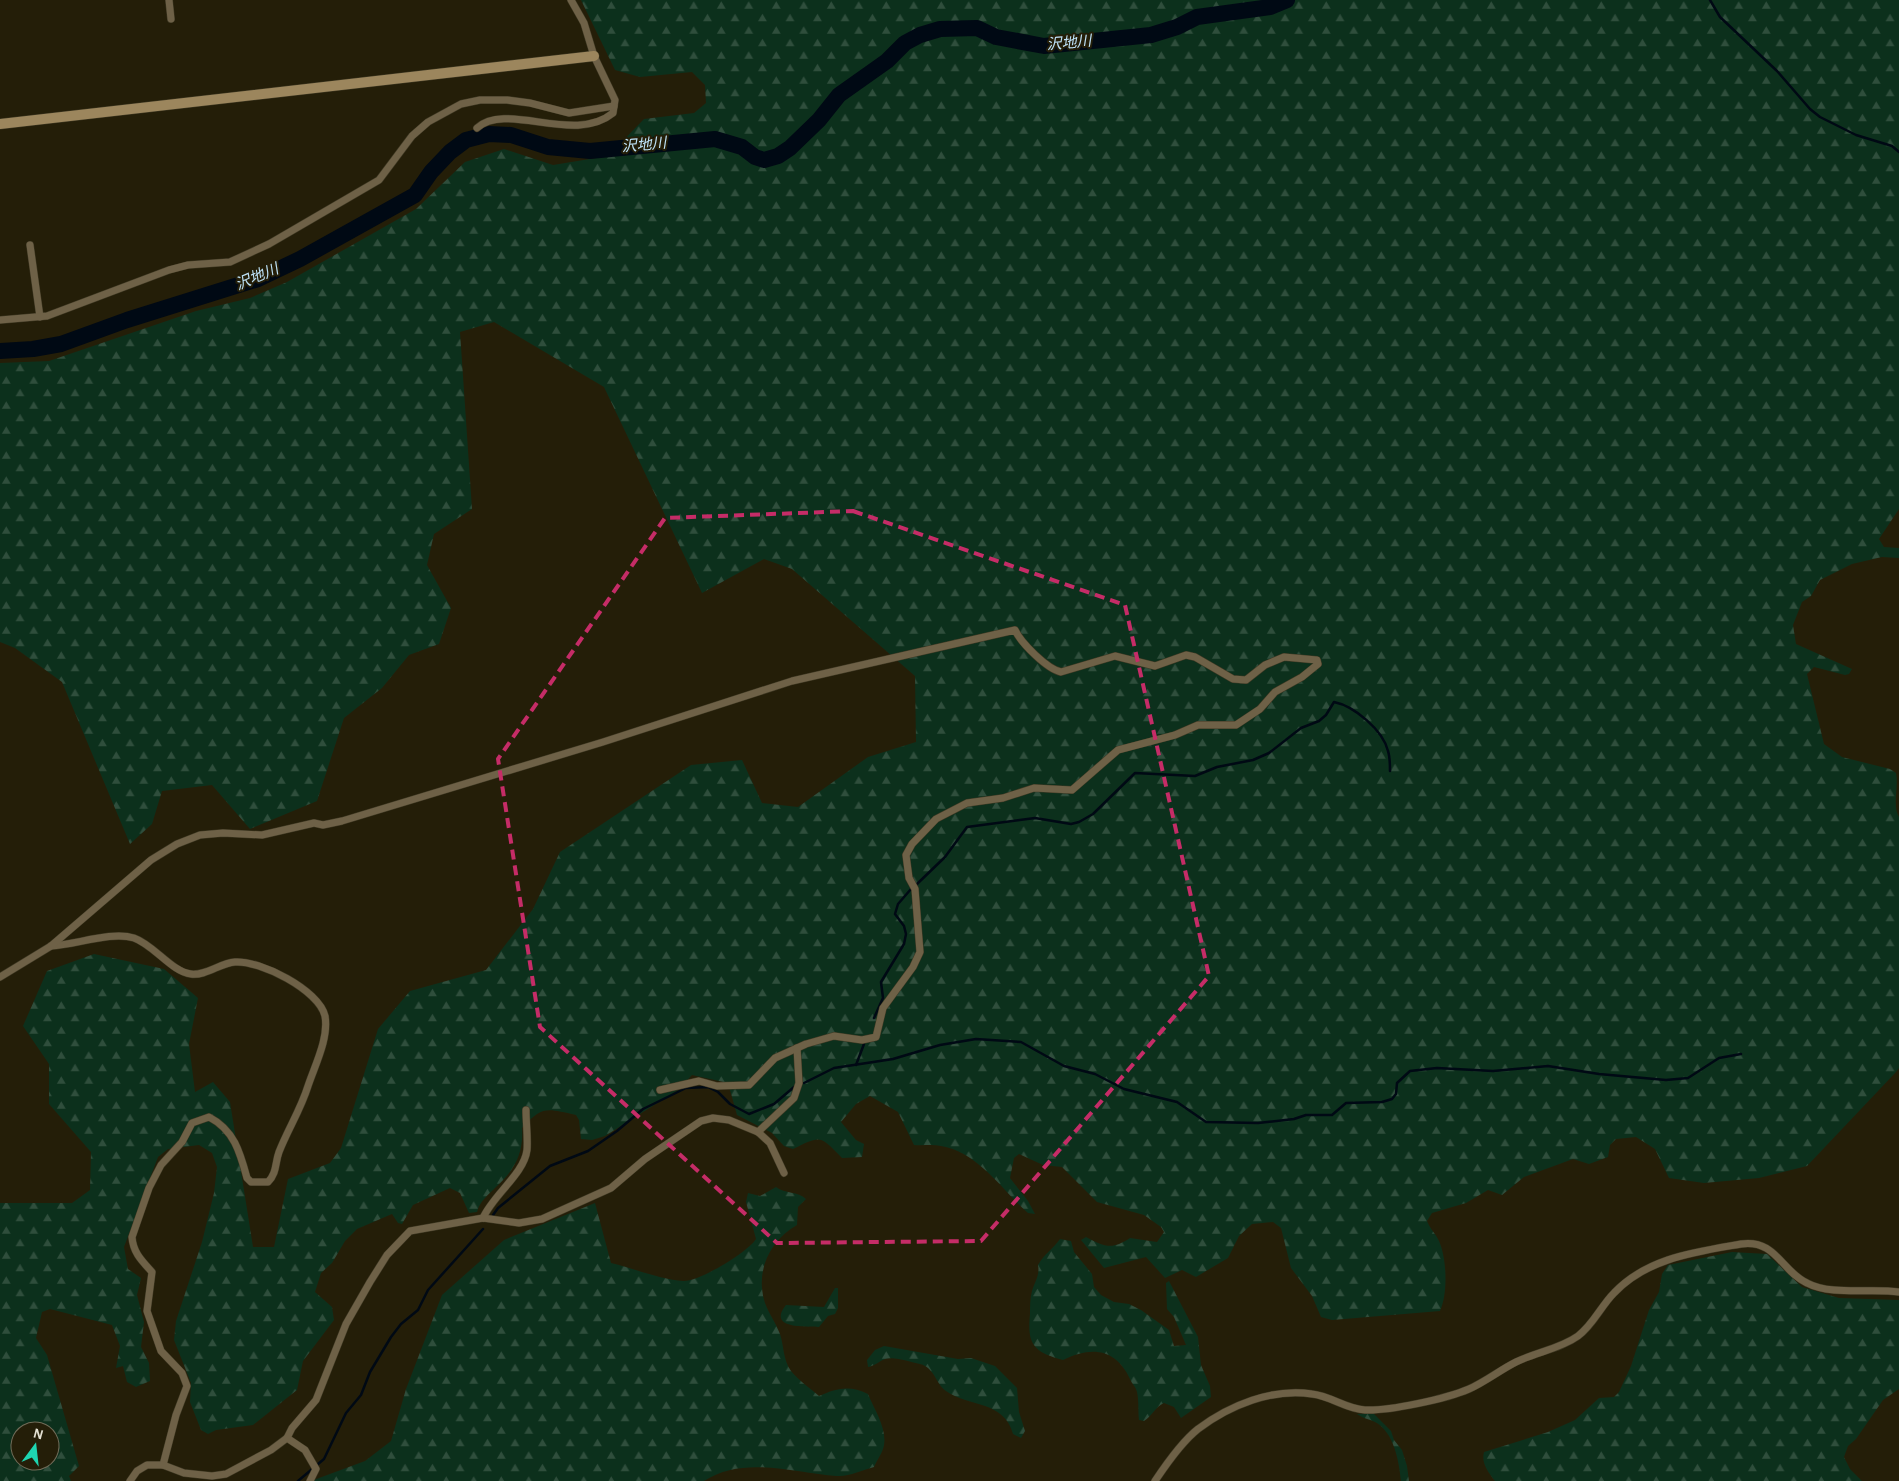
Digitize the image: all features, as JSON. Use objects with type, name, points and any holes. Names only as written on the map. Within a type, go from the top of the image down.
[{"type":"street","points":[[169,0],[172,19]]},
{"type":"street","points":[[477,128],[482,124],[497,119],[572,126],[608,117],[613,113],[613,95],[594,56],[584,23],[571,0]]},
{"type":"street","points":[[0,124],[594,56]]},
{"type":"street","points":[[0,320],[40,317],[102,297],[169,270],[188,265],[230,262],[269,244],[379,180],[412,136],[428,122],[461,104],[480,100],[506,100],[530,103],[569,113],[614,106]]},
{"type":"street","points":[[30,245],[40,317]]},
{"type":"street","points":[[0,977],[51,946],[151,860],[177,844],[200,835],[223,833],[262,835],[314,823],[323,825],[603,742],[792,681],[1014,630],[1045,664],[1052,670],[1061,672],[1115,656],[1155,666],[1186,655],[1195,657],[1233,679],[1246,680],[1274,660],[1284,657],[1307,657],[1318,660],[1316,667],[1274,692],[1260,709],[1236,726],[1198,725],[1175,735],[1118,750],[1072,790],[1034,788],[1003,798],[968,803],[951,809],[936,819],[912,844],[906,855],[909,878],[915,889],[919,957],[883,1008],[876,1037],[862,1040],[834,1036],[797,1048],[775,1058],[749,1085],[717,1086],[699,1081],[660,1090]]},
{"type":"street","points":[[51,946],[104,938],[133,938],[186,973],[194,975],[234,962],[248,963],[285,976],[320,1006],[325,1015],[326,1031],[302,1104],[278,1154],[274,1176],[268,1182],[251,1182],[247,1178],[234,1138],[222,1123],[209,1117],[192,1123],[182,1142],[161,1165],[149,1188],[132,1237],[132,1244],[134,1251],[152,1272],[147,1311],[161,1351],[182,1373],[187,1386],[176,1415],[163,1466]]},
{"type":"street","points":[[758,1132],[794,1098],[799,1083],[797,1048]]},
{"type":"street","points":[[484,1218],[489,1205],[523,1160],[527,1151],[526,1110]]},
{"type":"street","points":[[130,1481],[137,1472],[147,1465],[163,1466],[184,1473],[212,1476],[226,1474],[271,1450],[287,1438],[292,1428],[316,1400],[346,1324],[387,1255],[410,1231],[484,1218],[518,1224],[542,1219],[610,1188],[645,1159],[701,1121],[713,1118],[729,1120],[758,1132],[770,1142],[784,1173]]},
{"type":"street","points":[[1155,1481],[1198,1430],[1245,1401],[1255,1398],[1291,1393],[1314,1394],[1364,1410],[1427,1401],[1469,1389],[1518,1361],[1550,1350],[1580,1335],[1614,1293],[1641,1271],[1668,1258],[1751,1243],[1771,1249],[1791,1272],[1807,1284],[1826,1289],[1899,1292]]},
{"type":"street","points":[[287,1438],[305,1450],[314,1466],[310,1481]]},
{"type":"highlighted area","points":[[853,511],[1125,605],[1209,976],[981,1241],[777,1243],[540,1027],[498,759],[665,518]]},
{"type":"green space","points":[[581,0],[1899,0],[1899,509],[1879,539],[1884,547],[1899,548],[1899,558],[1882,557],[1852,564],[1820,580],[1811,596],[1802,602],[1793,625],[1796,644],[1852,669],[1849,674],[1845,675],[1814,667],[1807,674],[1824,744],[1842,757],[1890,769],[1896,773],[1896,807],[1899,817],[1899,1068],[1896,1072],[1807,1166],[1759,1178],[1704,1183],[1669,1178],[1655,1149],[1636,1137],[1616,1139],[1610,1145],[1608,1157],[1589,1164],[1573,1159],[1524,1177],[1502,1195],[1488,1190],[1466,1203],[1432,1213],[1427,1221],[1442,1248],[1445,1267],[1443,1304],[1440,1311],[1332,1320],[1321,1317],[1312,1296],[1291,1268],[1281,1228],[1273,1222],[1252,1224],[1239,1236],[1228,1258],[1196,1277],[1182,1270],[1165,1278],[1146,1257],[1104,1268],[1081,1240],[1086,1237],[1108,1246],[1124,1242],[1130,1238],[1157,1242],[1164,1232],[1161,1227],[1144,1215],[1097,1202],[1062,1167],[1043,1165],[1019,1154],[1014,1158],[1010,1178],[1028,1201],[1035,1214],[1028,1213],[989,1173],[967,1156],[941,1146],[914,1145],[898,1112],[870,1096],[856,1104],[841,1122],[856,1140],[864,1144],[862,1157],[842,1158],[829,1145],[820,1140],[809,1141],[793,1149],[784,1146],[772,1133],[737,1115],[728,1083],[692,1075],[678,1090],[605,1136],[592,1140],[581,1139],[579,1120],[576,1115],[552,1110],[535,1115],[522,1128],[521,1146],[513,1168],[485,1198],[477,1212],[469,1213],[460,1193],[450,1188],[413,1205],[402,1224],[398,1223],[392,1214],[357,1229],[345,1241],[332,1263],[321,1273],[315,1292],[332,1307],[334,1320],[303,1361],[297,1390],[253,1425],[216,1430],[208,1434],[201,1430],[190,1402],[191,1383],[174,1340],[176,1321],[202,1242],[214,1193],[217,1167],[212,1153],[199,1145],[168,1149],[158,1157],[124,1247],[128,1269],[141,1278],[137,1295],[144,1322],[141,1347],[149,1363],[150,1381],[136,1387],[127,1382],[123,1366],[116,1368],[120,1346],[112,1325],[50,1309],[42,1312],[36,1338],[47,1355],[79,1466],[69,1476],[71,1481],[0,1481],[0,1203],[72,1203],[90,1190],[91,1152],[49,1104],[49,1064],[23,1026],[47,971],[94,954],[164,969],[198,998],[189,1044],[195,1092],[213,1082],[230,1102],[253,1247],[274,1247],[288,1179],[330,1163],[341,1148],[378,1029],[410,991],[486,970],[533,909],[560,852],[691,765],[742,760],[762,803],[798,807],[868,757],[916,742],[915,676],[792,569],[764,559],[702,593],[604,387],[494,322],[460,332],[472,509],[434,534],[427,565],[451,608],[439,644],[409,655],[382,688],[344,718],[317,801],[250,829],[212,785],[162,791],[152,824],[130,844],[62,682],[15,648],[0,642],[0,363],[49,361],[196,311],[250,298],[287,282],[416,209],[465,162],[504,149],[553,165],[608,156],[644,119],[694,113],[706,103],[705,85],[692,72],[640,77],[615,70]]},
{"type":"green space","points":[[776,1187],[783,1191],[803,1196],[806,1199],[798,1207],[797,1225],[779,1240],[767,1258],[762,1280],[765,1303],[780,1334],[788,1367],[801,1381],[819,1396],[844,1389],[855,1389],[868,1394],[884,1432],[884,1445],[874,1467],[841,1476],[752,1467],[719,1473],[704,1481],[311,1481],[365,1461],[391,1441],[406,1389],[442,1295],[504,1240],[595,1203],[611,1263],[666,1278],[683,1281],[690,1280],[711,1272],[751,1245],[756,1239],[746,1202],[748,1193],[760,1196]]},
{"type":"green space","points":[[1060,1239],[1071,1241],[1074,1252],[1092,1274],[1094,1287],[1101,1295],[1114,1302],[1129,1304],[1141,1310],[1169,1330],[1174,1346],[1186,1345],[1174,1317],[1167,1309],[1166,1283],[1169,1281],[1198,1337],[1201,1365],[1210,1386],[1211,1397],[1181,1418],[1174,1407],[1164,1403],[1144,1421],[1139,1420],[1136,1390],[1118,1361],[1102,1353],[1093,1352],[1083,1353],[1063,1360],[1045,1354],[1034,1345],[1031,1340],[1029,1324],[1031,1297],[1038,1275],[1038,1265]]},
{"type":"green space","points":[[1732,1252],[1767,1254],[1802,1287],[1839,1298],[1899,1300],[1899,1389],[1883,1400],[1856,1439],[1848,1446],[1844,1457],[1850,1469],[1862,1481],[1495,1481],[1484,1464],[1484,1452],[1548,1432],[1575,1420],[1599,1398],[1614,1397],[1619,1392],[1631,1366],[1649,1310],[1659,1292],[1662,1274],[1668,1265]]},
{"type":"green space","points":[[835,1288],[838,1288],[838,1308],[835,1314],[828,1316],[819,1327],[791,1325],[781,1319],[781,1313],[786,1305],[824,1307]]},
{"type":"green space","points":[[884,1346],[958,1359],[971,1358],[995,1366],[1017,1388],[1019,1412],[1025,1431],[1021,1438],[1013,1434],[1002,1415],[994,1410],[955,1396],[942,1388],[932,1372],[925,1366],[889,1358],[868,1367],[867,1360],[875,1350]]},
{"type":"green space","points":[[1373,1413],[1391,1431],[1394,1440],[1402,1450],[1409,1481],[1401,1481],[1397,1456],[1387,1433],[1375,1422],[1357,1414]]},
{"type":"waterway","name":"沢地川","points":[[0,351],[33,349],[61,344],[127,320],[258,279],[300,259],[415,195],[431,172],[450,152],[466,140],[489,134],[511,135],[548,147],[590,151],[715,139],[742,147],[755,157],[764,160],[778,156],[790,148],[819,120],[839,95],[887,61],[905,43],[920,35],[940,29],[977,28],[996,37],[1044,46],[1151,35],[1177,27],[1197,17],[1270,7],[1287,0]]},
{"type":"waterway","points":[[1710,0],[1720,17],[1777,71],[1810,109],[1820,117],[1856,135],[1892,146],[1899,152]]},
{"type":"waterway","points":[[917,884],[945,857],[967,827],[1035,818],[1071,824],[1079,822],[1093,814],[1135,773],[1195,776],[1217,767],[1253,760],[1269,753],[1301,728],[1319,721],[1326,715],[1334,702],[1350,708],[1374,727],[1385,743],[1389,753],[1390,771]]},
{"type":"waterway","points":[[874,1018],[883,998],[881,982],[904,944],[906,934],[904,926],[895,914],[898,904],[911,889]]},
{"type":"waterway","points":[[804,1083],[834,1068],[893,1059],[940,1045],[976,1039],[1021,1042],[1064,1066],[1095,1074],[1124,1089],[1177,1102],[1206,1122],[1258,1123],[1294,1119],[1306,1115],[1332,1115],[1346,1103],[1382,1102],[1392,1099],[1396,1094],[1397,1083],[1410,1071],[1437,1068],[1493,1071],[1548,1066],[1599,1074],[1666,1080],[1688,1078],[1719,1058],[1741,1054]]},
{"type":"waterway","points":[[856,1065],[864,1044]]},
{"type":"waterway","points":[[493,1215],[498,1208],[550,1166],[588,1151],[617,1131],[643,1109],[686,1088],[708,1087],[718,1092],[730,1104],[749,1114],[774,1104],[794,1087]]},
{"type":"waterway","points":[[298,1481],[324,1459],[346,1413],[361,1395],[370,1372],[391,1337],[401,1324],[418,1310],[428,1290],[483,1229]]}]
